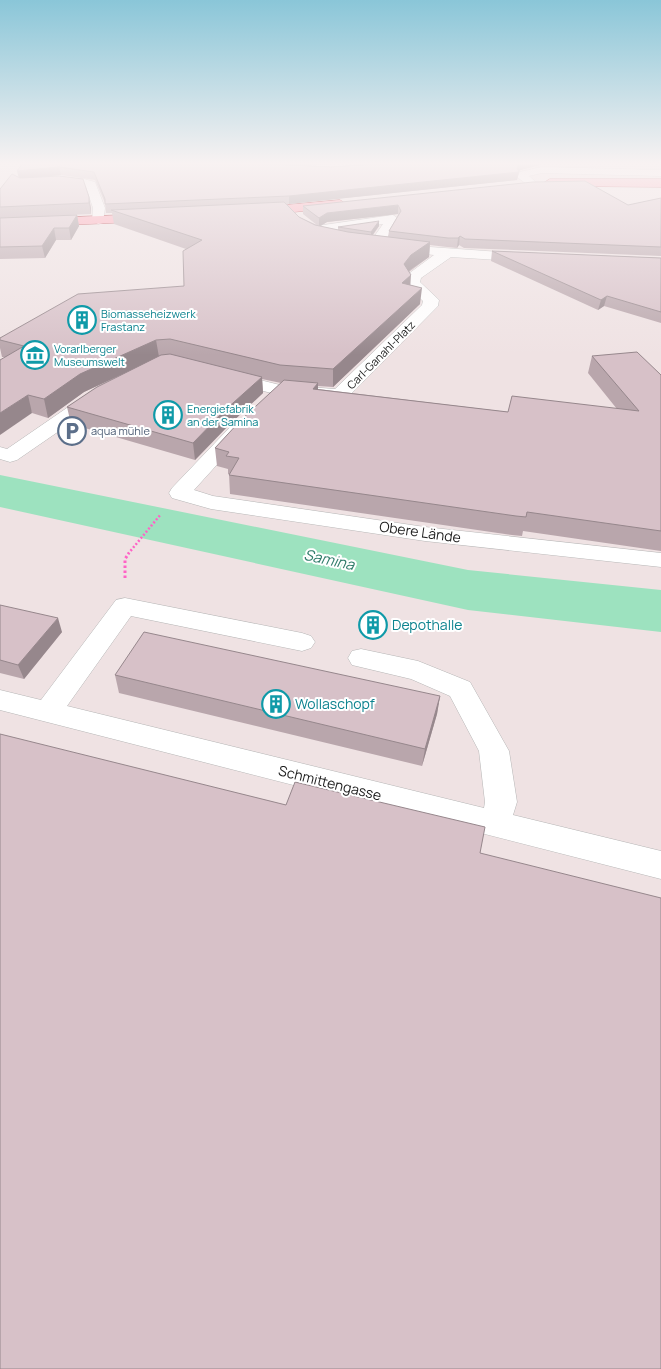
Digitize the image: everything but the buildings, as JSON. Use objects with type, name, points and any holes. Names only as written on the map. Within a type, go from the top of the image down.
[{"type":"street","points":[[304,227],[310,231],[348,240]]},
{"type":"street","points":[[310,231],[338,227]]},
{"type":"street","points":[[386,227],[371,244],[394,246]]},
{"type":"street","points":[[420,250],[541,258]]},
{"type":"street","name":"Carl-Ganahl-Platz","points":[[208,372],[267,403],[338,395],[344,392],[430,306],[431,300],[412,284],[412,281],[416,275],[447,253]]},
{"type":"street","points":[[5,455],[92,398],[117,385]]},
{"type":"street","name":"Obere Lände","points":[[267,403],[234,434],[180,493],[211,502],[425,534],[661,560]]},
{"type":"street","points":[[48,712],[126,606],[302,642]]},
{"type":"street","points":[[361,658],[418,671],[460,689],[494,751],[501,802],[495,825]]},
{"type":"street","name":"Schmittengasse","points":[[0,700],[661,865]]},
{"type":"path","points":[[129,552],[163,512]]},
{"type":"waterway","name":"Samina","points":[[0,491],[468,590],[661,611]]},
{"type":"place","name":"Biomasseheizwerk Frastanz","points":[[82,320]]},
{"type":"place","name":"Vorarlberger Museumswelt","points":[[35,355]]},
{"type":"place","name":"Energiefabrik an der Samina","points":[[168,415]]},
{"type":"place","name":"aqua mühle","points":[[72,431]]},
{"type":"place","name":"Depothalle","points":[[373,625]]},
{"type":"place","name":"Wollaschopf","points":[[276,704]]}]
